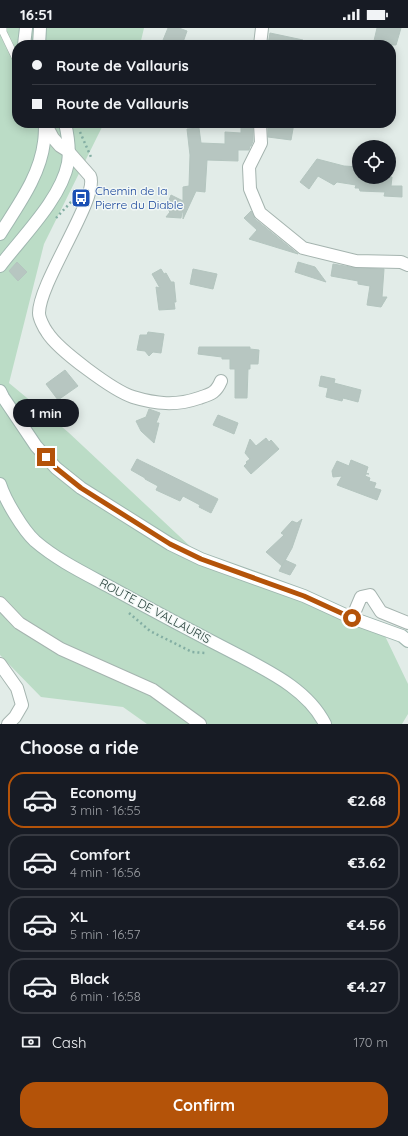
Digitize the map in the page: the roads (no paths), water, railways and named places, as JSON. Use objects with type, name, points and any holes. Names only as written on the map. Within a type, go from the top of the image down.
[{"type":"main road","points":[[25,40],[26,28]]},
{"type":"main road","points":[[39,40],[40,28]]},
{"type":"main road","points":[[261,40],[262,28]]},
{"type":"main road","points":[[0,234],[30,186],[40,162],[44,142],[45,128]]},
{"type":"main road","points":[[48,128],[53,138],[60,146],[68,151],[92,180],[79,219],[55,268],[40,304],[39,315],[47,332],[61,348],[107,383],[132,397],[152,402],[172,404],[210,394],[218,389],[221,381]]},
{"type":"main road","points":[[0,266],[46,208],[61,182],[68,162],[69,141],[66,128]]},
{"type":"main road","points":[[260,128],[260,143],[248,167],[250,189],[260,213],[303,248],[356,261],[401,262],[408,265]]},
{"type":"main road","points":[[0,391],[36,446],[56,468],[81,488],[170,544],[201,559],[304,596],[352,618],[402,636],[408,641]]},
{"type":"main road","name":"ROUTE DE VALLAURIS","points":[[0,484],[3,493],[18,518],[34,540],[65,563],[248,660],[290,684],[308,702],[325,724]]},
{"type":"main road","points":[[352,618],[361,597],[370,595],[381,612],[408,623]]},
{"type":"main road","points":[[0,603],[19,623],[61,649],[153,690],[200,724]]},
{"type":"main road","points":[[0,664],[17,688],[22,705],[16,717],[8,724]]},
{"type":"lane","points":[[3,28],[3,32],[12,51]]},
{"type":"place","name":"Chemin de la Pierre du Diable","points":[[81,198]]}]
